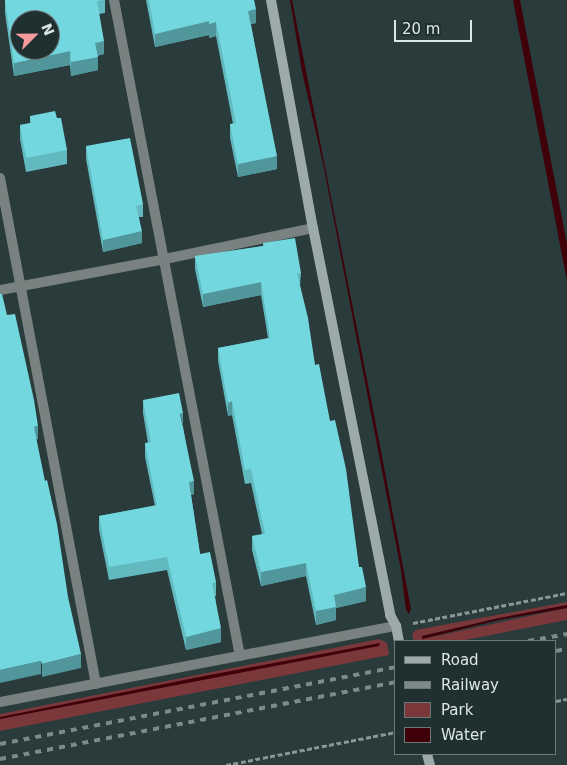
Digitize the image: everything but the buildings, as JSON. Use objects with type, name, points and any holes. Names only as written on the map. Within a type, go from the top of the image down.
[{"type":"street","points":[[114,0],[240,656]]},
{"type":"street","points":[[271,0],[313,228],[390,615],[396,626],[399,640]]},
{"type":"street","points":[[0,178],[96,684]]},
{"type":"street","points":[[0,290],[165,259],[313,228]]},
{"type":"street","points":[[0,702],[396,626]]},
{"type":"path","points":[[396,626],[567,594]]},
{"type":"path","points":[[226,765],[394,732]]},
{"type":"green space","points":[[567,602],[567,605],[499,618],[423,636],[422,639],[567,608],[567,620],[465,640],[414,640],[412,634],[416,630]]},
{"type":"green space","points":[[379,639],[387,643],[389,655],[0,731],[0,714]]},
{"type":"water","points":[[290,0],[292,0],[375,420],[411,609],[409,614],[406,610],[401,570],[324,168],[302,71]]},
{"type":"water","points":[[513,0],[520,0],[567,244],[567,281]]},
{"type":"water","points":[[567,605],[567,608],[499,620],[422,639],[422,636],[499,618]]},
{"type":"water","points":[[380,643],[379,646],[0,719],[0,717],[194,678]]},
{"type":"railway","points":[[534,640],[567,634]]},
{"type":"railway","points":[[557,651],[567,649]]},
{"type":"railway","points":[[0,744],[394,667]]},
{"type":"railway","points":[[0,759],[394,682]]}]
